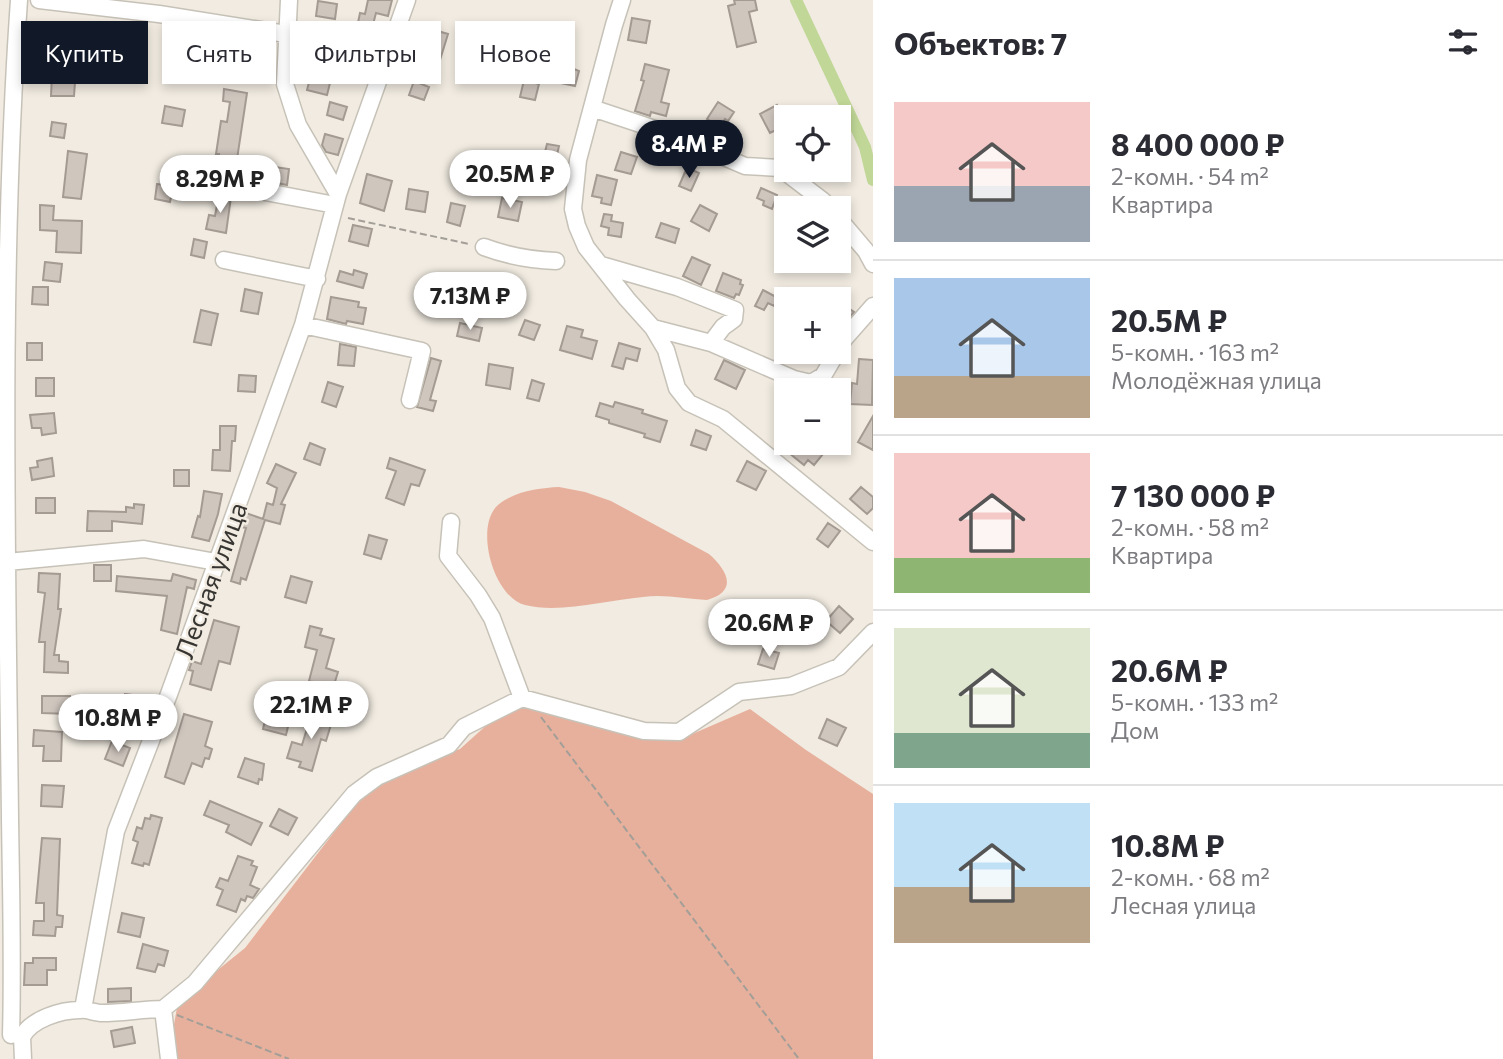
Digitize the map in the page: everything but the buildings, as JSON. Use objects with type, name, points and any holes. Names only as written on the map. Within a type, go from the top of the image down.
[{"type":"street","points":[[19,0],[11,97],[6,323],[7,562],[4,580],[11,1036],[23,1059]]},
{"type":"street","points":[[39,0],[286,34]]},
{"type":"street","points":[[289,0],[285,85],[298,125],[336,204]]},
{"type":"street","name":"Лесная улица","points":[[83,1009],[116,831],[169,694],[303,325],[336,204],[407,0]]},
{"type":"street","points":[[622,0],[579,160],[573,209],[586,247],[653,328],[666,350],[677,388],[689,403],[723,419],[873,542]]},
{"type":"street","points":[[592,108],[670,134],[746,166],[780,168],[817,196]]},
{"type":"street","points":[[250,189],[336,204]]},
{"type":"street","points":[[851,233],[873,264]]},
{"type":"street","points":[[484,247],[506,255],[556,261]]},
{"type":"street","points":[[224,260],[317,279]]},
{"type":"street","points":[[601,265],[677,287],[735,310],[734,319],[723,327],[711,343]]},
{"type":"street","points":[[851,331],[873,306]]},
{"type":"street","points":[[303,325],[422,351],[410,400]]},
{"type":"street","points":[[653,328],[711,343],[794,379],[811,383],[823,376],[829,364]]},
{"type":"street","points":[[452,522],[448,556],[492,618],[524,699]]},
{"type":"street","points":[[7,562],[144,549],[216,562]]},
{"type":"street","points":[[11,1036],[44,1019],[83,1009],[100,1013],[163,1009],[195,983],[354,794],[377,777],[449,744],[464,727],[524,699],[644,731],[679,732],[739,692],[791,686],[839,667],[873,632]]},
{"type":"street","points":[[163,1009],[169,1059]]},
{"type":"path","points":[[336,204],[484,247]]},
{"type":"path","points":[[524,699],[799,1059]]},
{"type":"path","points":[[163,1009],[289,1059]]},
{"type":"shaded area","points":[[559,487],[611,501],[709,554],[725,573],[727,580],[723,591],[707,600],[651,596],[553,608],[525,605],[514,599],[504,589],[490,560],[488,528],[491,515],[504,500],[519,493]]},
{"type":"shaded area","points":[[526,705],[683,738],[750,709],[873,794],[873,1059],[176,1059],[173,1030],[178,1002],[245,948],[375,779],[460,749],[499,714]]},
{"type":"waterway","points":[[796,0],[865,147],[873,180]]}]
